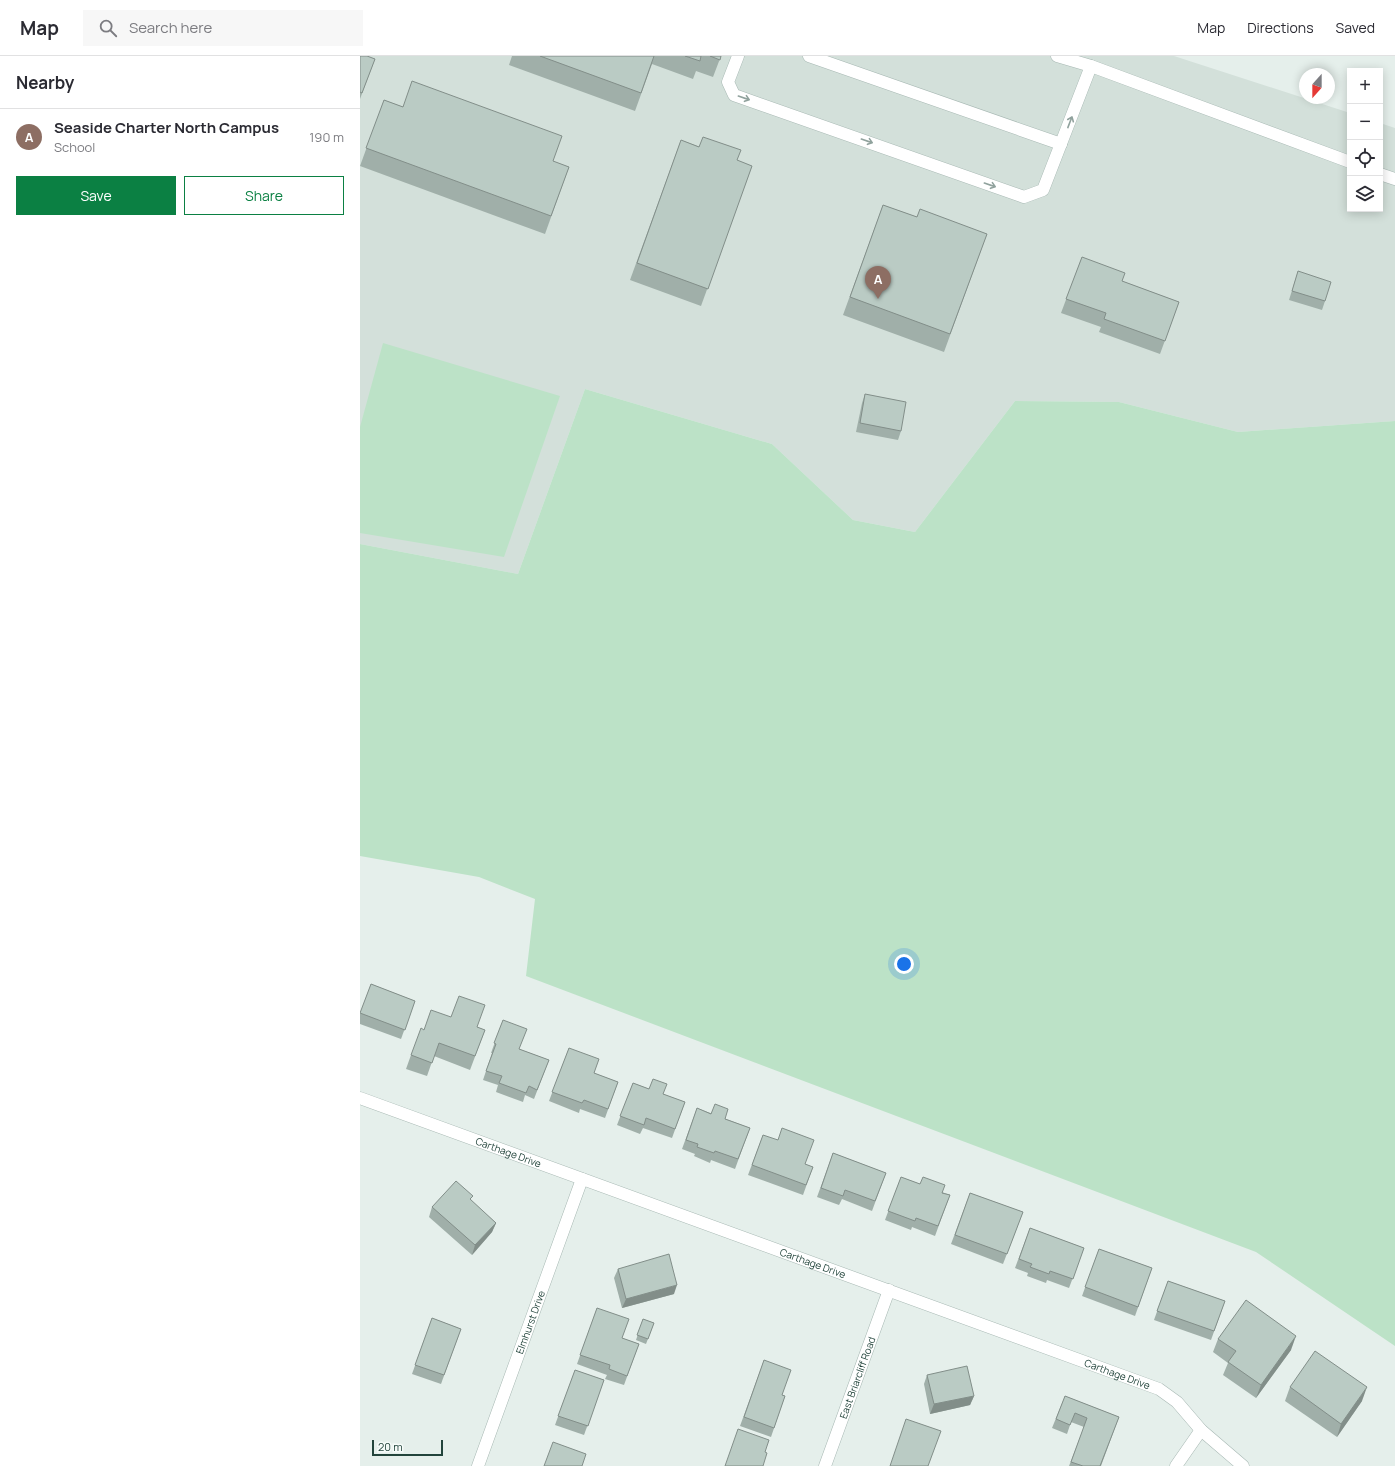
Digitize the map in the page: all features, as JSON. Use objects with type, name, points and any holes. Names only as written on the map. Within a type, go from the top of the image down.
[{"type":"street","points":[[738,56],[728,82],[734,95],[1024,197],[1043,190],[1091,66]]},
{"type":"street","points":[[809,56],[1061,144]]},
{"type":"street","points":[[1057,56],[1091,66],[1347,161]]},
{"type":"street","points":[[1383,175],[1395,179]]},
{"type":"street","name":"Carthage Drive","points":[[360,1098],[1159,1388],[1177,1402],[1201,1430],[1243,1466]]},
{"type":"street","name":"Elmhurst Drive","points":[[478,1466],[582,1179]]},
{"type":"street","name":"East Briarcliff Road","points":[[825,1466],[889,1290]]},
{"type":"street","points":[[1176,1466],[1201,1430]]},
{"type":"shaded area","points":[[360,56],[1174,56],[1299,96],[1299,104],[1322,104],[1347,112],[1347,212],[1383,212],[1383,124],[1395,128],[1395,421],[1238,432],[1119,402],[1015,401],[915,532],[853,520],[772,444],[585,389],[518,574],[360,544]]},
{"type":"green space","points":[[383,343],[560,396],[504,557],[360,533],[360,427]]},
{"type":"green space","points":[[585,389],[772,444],[853,520],[915,532],[1015,401],[1119,402],[1238,432],[1395,421],[1395,1346],[1256,1252],[526,976],[535,899],[479,877],[360,856],[360,544],[518,574]]},
{"type":"building","points":[[360,56],[367,56],[375,59],[362,93],[360,92]]},
{"type":"building","points":[[540,56],[654,56],[641,93]]},
{"type":"building","points":[[685,56],[701,56],[700,61]]},
{"type":"building","points":[[710,56],[721,56],[720,60]]},
{"type":"building","points":[[412,81],[562,136],[553,161],[569,167],[551,216],[366,148],[384,100],[403,107]]},
{"type":"building","points":[[703,137],[741,150],[737,160],[752,166],[708,289],[637,263],[681,140],[699,147]]},
{"type":"building","points":[[883,205],[917,217],[920,209],[987,234],[950,334],[850,297]]},
{"type":"building","points":[[1082,257],[1125,273],[1122,281],[1179,302],[1165,341],[1104,319],[1106,313],[1066,299]]},
{"type":"building","points":[[1298,271],[1331,282],[1325,301],[1292,291]]},
{"type":"building","points":[[865,394],[906,402],[901,431],[860,423]]},
{"type":"building","points":[[371,984],[415,1001],[405,1030],[360,1013]]},
{"type":"building","points":[[459,996],[485,1005],[477,1027],[485,1030],[475,1056],[439,1043],[432,1063],[411,1055],[421,1028],[424,1030],[431,1010],[451,1017]]},
{"type":"building","points":[[503,1020],[527,1029],[519,1049],[549,1060],[537,1090],[529,1086],[526,1093],[499,1083],[502,1076],[486,1071],[496,1044],[494,1043]]},
{"type":"building","points":[[569,1048],[599,1059],[594,1073],[618,1082],[608,1109],[584,1100],[582,1103],[552,1092]]},
{"type":"building","points":[[653,1079],[667,1084],[663,1094],[685,1102],[675,1129],[646,1118],[644,1125],[620,1116],[633,1083],[649,1089]]},
{"type":"building","points":[[715,1104],[728,1109],[725,1119],[750,1128],[738,1159],[715,1151],[714,1153],[697,1147],[698,1144],[686,1140],[697,1108],[711,1114]]},
{"type":"building","points":[[782,1128],[814,1140],[805,1164],[813,1167],[806,1185],[752,1165],[763,1135],[778,1140]]},
{"type":"building","points":[[833,1153],[886,1173],[875,1201],[845,1190],[843,1196],[821,1188]]},
{"type":"building","points":[[901,1177],[920,1184],[923,1177],[945,1185],[942,1193],[950,1195],[938,1226],[916,1218],[915,1221],[888,1211]]},
{"type":"building","points":[[456,1181],[473,1196],[470,1199],[496,1223],[475,1245],[432,1207]]},
{"type":"building","points":[[970,1193],[1023,1212],[1007,1254],[955,1235]]},
{"type":"building","points":[[1030,1228],[1084,1248],[1073,1279],[1050,1271],[1049,1274],[1030,1267],[1032,1264],[1019,1259]]},
{"type":"building","points":[[1099,1249],[1152,1268],[1138,1307],[1085,1287]]},
{"type":"building","points":[[669,1254],[677,1285],[626,1299],[618,1269]]},
{"type":"building","points":[[1168,1281],[1225,1301],[1214,1331],[1157,1311]]},
{"type":"building","points":[[1246,1300],[1296,1336],[1261,1385],[1228,1362],[1236,1351],[1218,1339]]},
{"type":"building","points":[[597,1308],[629,1319],[622,1338],[639,1344],[627,1376],[609,1369],[610,1365],[580,1355]]},
{"type":"building","points":[[432,1318],[461,1329],[444,1375],[415,1365]]},
{"type":"building","points":[[643,1319],[654,1323],[648,1339],[637,1335]]},
{"type":"building","points":[[1315,1351],[1367,1387],[1341,1424],[1290,1387]]},
{"type":"building","points":[[764,1360],[791,1370],[782,1395],[785,1396],[774,1428],[744,1417]]},
{"type":"building","points":[[967,1366],[974,1396],[934,1404],[927,1375]]},
{"type":"building","points":[[575,1370],[604,1380],[588,1426],[558,1416]]},
{"type":"building","points":[[1065,1396],[1119,1417],[1100,1466],[1083,1466],[1071,1462],[1087,1418],[1075,1413],[1070,1425],[1056,1419]]},
{"type":"building","points":[[906,1419],[941,1431],[928,1466],[890,1466]]},
{"type":"building","points":[[738,1429],[769,1440],[763,1466],[725,1466]]},
{"type":"building","points":[[553,1442],[586,1454],[582,1466],[544,1466]]},
{"type":"place","name":"Seaside Charter North Campus","points":[[878,299]]}]
